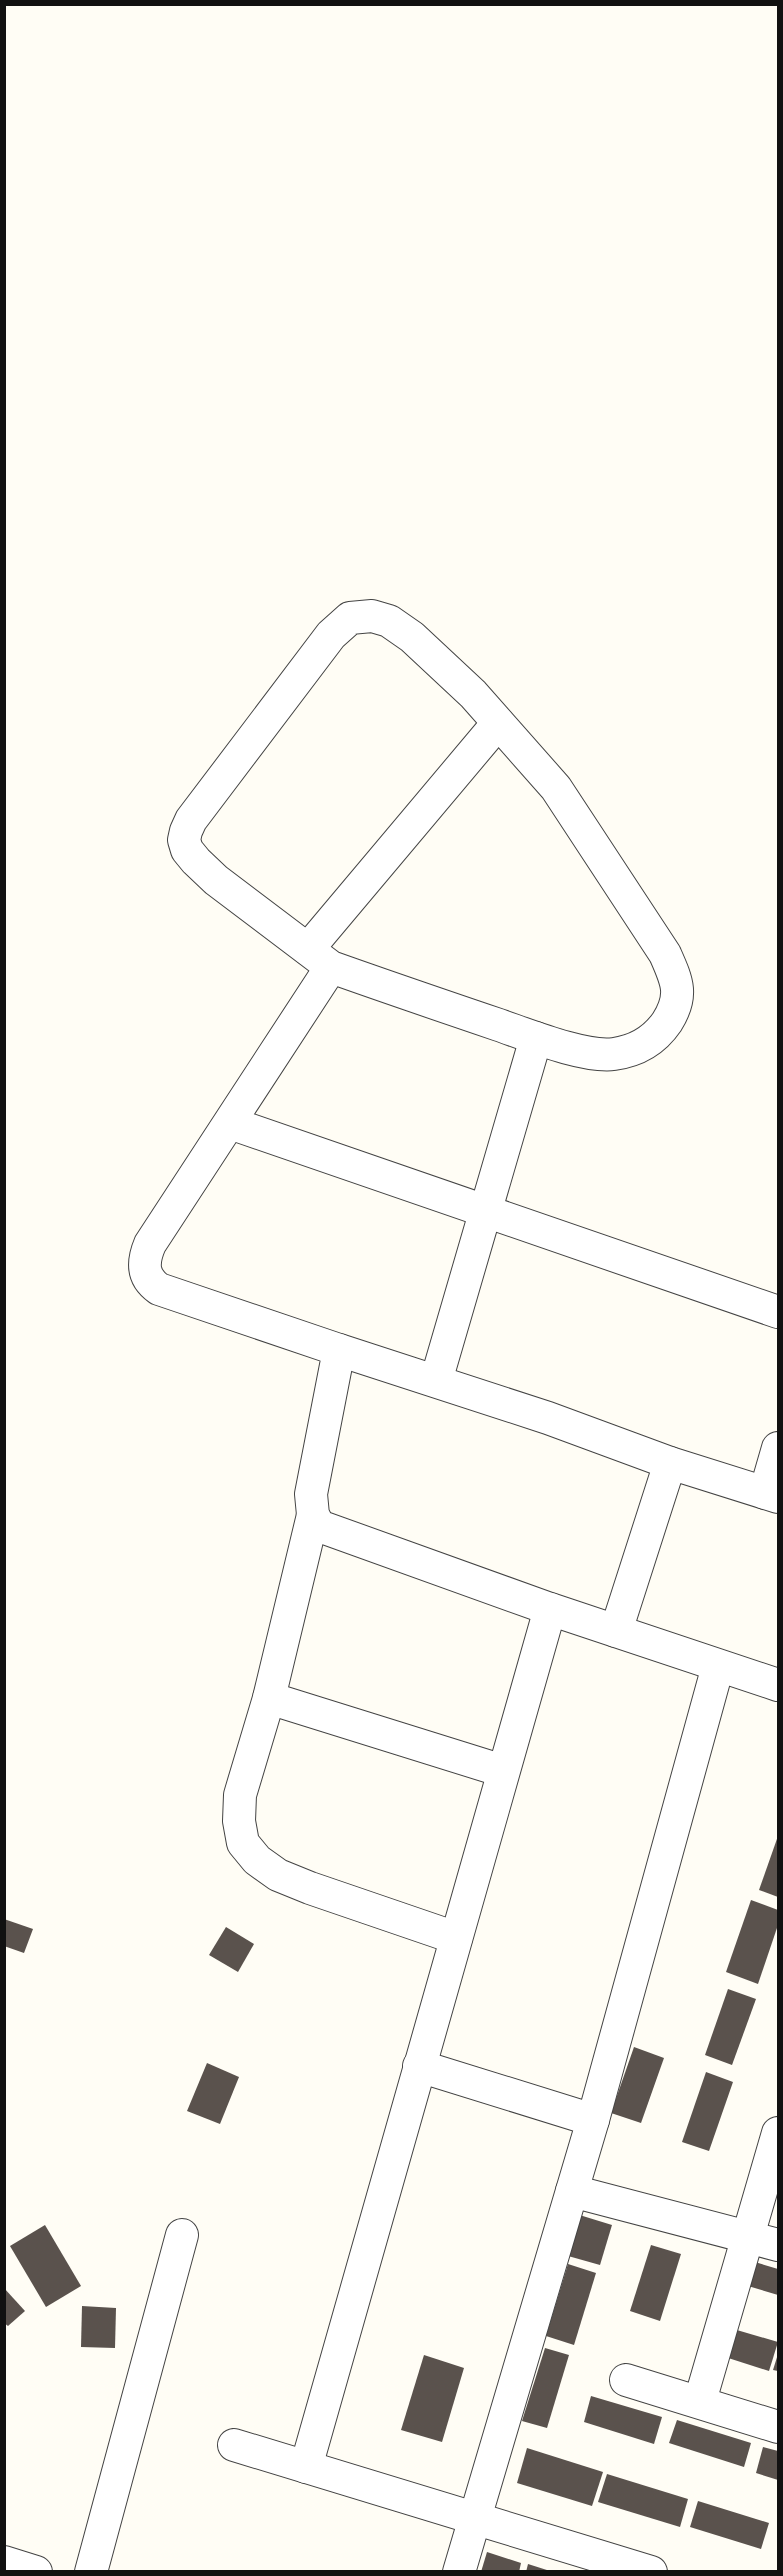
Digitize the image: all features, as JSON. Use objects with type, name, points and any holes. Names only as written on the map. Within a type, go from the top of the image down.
[{"type":"street","points":[[372,616],[389,621],[433,656],[473,694],[498,723],[556,788],[665,954],[675,975],[678,992],[675,1009],[659,1033],[636,1048],[613,1054],[589,1052],[536,1038],[319,958],[216,880],[187,850],[184,840],[191,820],[331,635],[350,618],[372,616]]},
{"type":"street","points":[[498,723],[319,958],[230,1124],[150,1244],[144,1270],[150,1282],[159,1289],[548,1418],[670,1463],[772,1495],[778,1448]]},
{"type":"street","points":[[436,1381],[536,1038]]},
{"type":"street","points":[[230,1124],[778,1312]]},
{"type":"street","points":[[339,1350],[311,1494],[313,1515],[269,1698],[240,1795],[239,1821],[243,1843],[257,1860],[278,1875],[456,1938]]},
{"type":"street","points":[[616,1631],[670,1463]]},
{"type":"street","points":[[313,1515],[319,1526],[327,1529],[550,1609],[778,1685]]},
{"type":"street","points":[[306,2467],[550,1609]]},
{"type":"street","points":[[459,2571],[593,2120],[718,1666]]},
{"type":"street","points":[[269,1698],[503,1771]]},
{"type":"street","points":[[419,2066],[593,2120]]},
{"type":"street","points":[[700,2401],[778,2133]]},
{"type":"street","points":[[572,2192],[778,2245]]},
{"type":"street","points":[[92,2571],[182,2235]]},
{"type":"street","points":[[626,2380],[778,2427]]},
{"type":"street","points":[[234,2445],[651,2571]]},
{"type":"street","points":[[4,2562],[36,2571]]},
{"type":"building","points":[[778,1836],[778,1897],[759,1890]]},
{"type":"building","points":[[751,1900],[778,1910],[778,1925],[758,1984],[726,1972]]},
{"type":"building","points":[[4,1919],[33,1929],[24,1953],[4,1946]]},
{"type":"building","points":[[226,1927],[254,1944],[238,1972],[209,1955]]},
{"type":"building","points":[[728,1989],[756,1999],[732,2065],[705,2055]]},
{"type":"building","points":[[634,2047],[664,2058],[641,2123],[611,2113]]},
{"type":"building","points":[[207,2063],[239,2077],[220,2124],[187,2111]]},
{"type":"building","points":[[706,2072],[733,2082],[709,2151],[682,2142]]},
{"type":"building","points":[[573,2213],[612,2225],[600,2265],[561,2254]]},
{"type":"building","points":[[45,2225],[81,2286],[46,2307],[10,2246]]},
{"type":"building","points":[[651,2245],[681,2254],[660,2321],[630,2311]]},
{"type":"building","points":[[755,2262],[778,2269],[778,2295],[748,2286]]},
{"type":"building","points":[[568,2264],[596,2273],[574,2345],[546,2336]]},
{"type":"building","points":[[4,2288],[25,2311],[8,2326],[4,2323]]},
{"type":"building","points":[[82,2306],[116,2308],[115,2348],[81,2347]]},
{"type":"building","points":[[730,2328],[778,2342],[769,2371],[722,2356]]},
{"type":"building","points":[[545,2348],[569,2355],[547,2428],[522,2421]]},
{"type":"building","points":[[778,2354],[778,2371],[773,2370]]},
{"type":"building","points":[[424,2355],[464,2368],[442,2442],[401,2430]]},
{"type":"building","points":[[591,2396],[662,2417],[654,2444],[584,2422]]},
{"type":"building","points":[[677,2420],[751,2443],[744,2467],[669,2443]]},
{"type":"building","points":[[763,2447],[778,2451],[778,2480],[756,2473]]},
{"type":"building","points":[[527,2448],[603,2472],[592,2506],[517,2483]]},
{"type":"building","points":[[607,2474],[688,2499],[680,2527],[598,2502]]},
{"type":"building","points":[[698,2501],[769,2523],[761,2549],[690,2527]]},
{"type":"building","points":[[487,2552],[521,2563],[519,2572],[481,2572]]},
{"type":"building","points":[[528,2564],[550,2571],[550,2572],[526,2572]]}]
